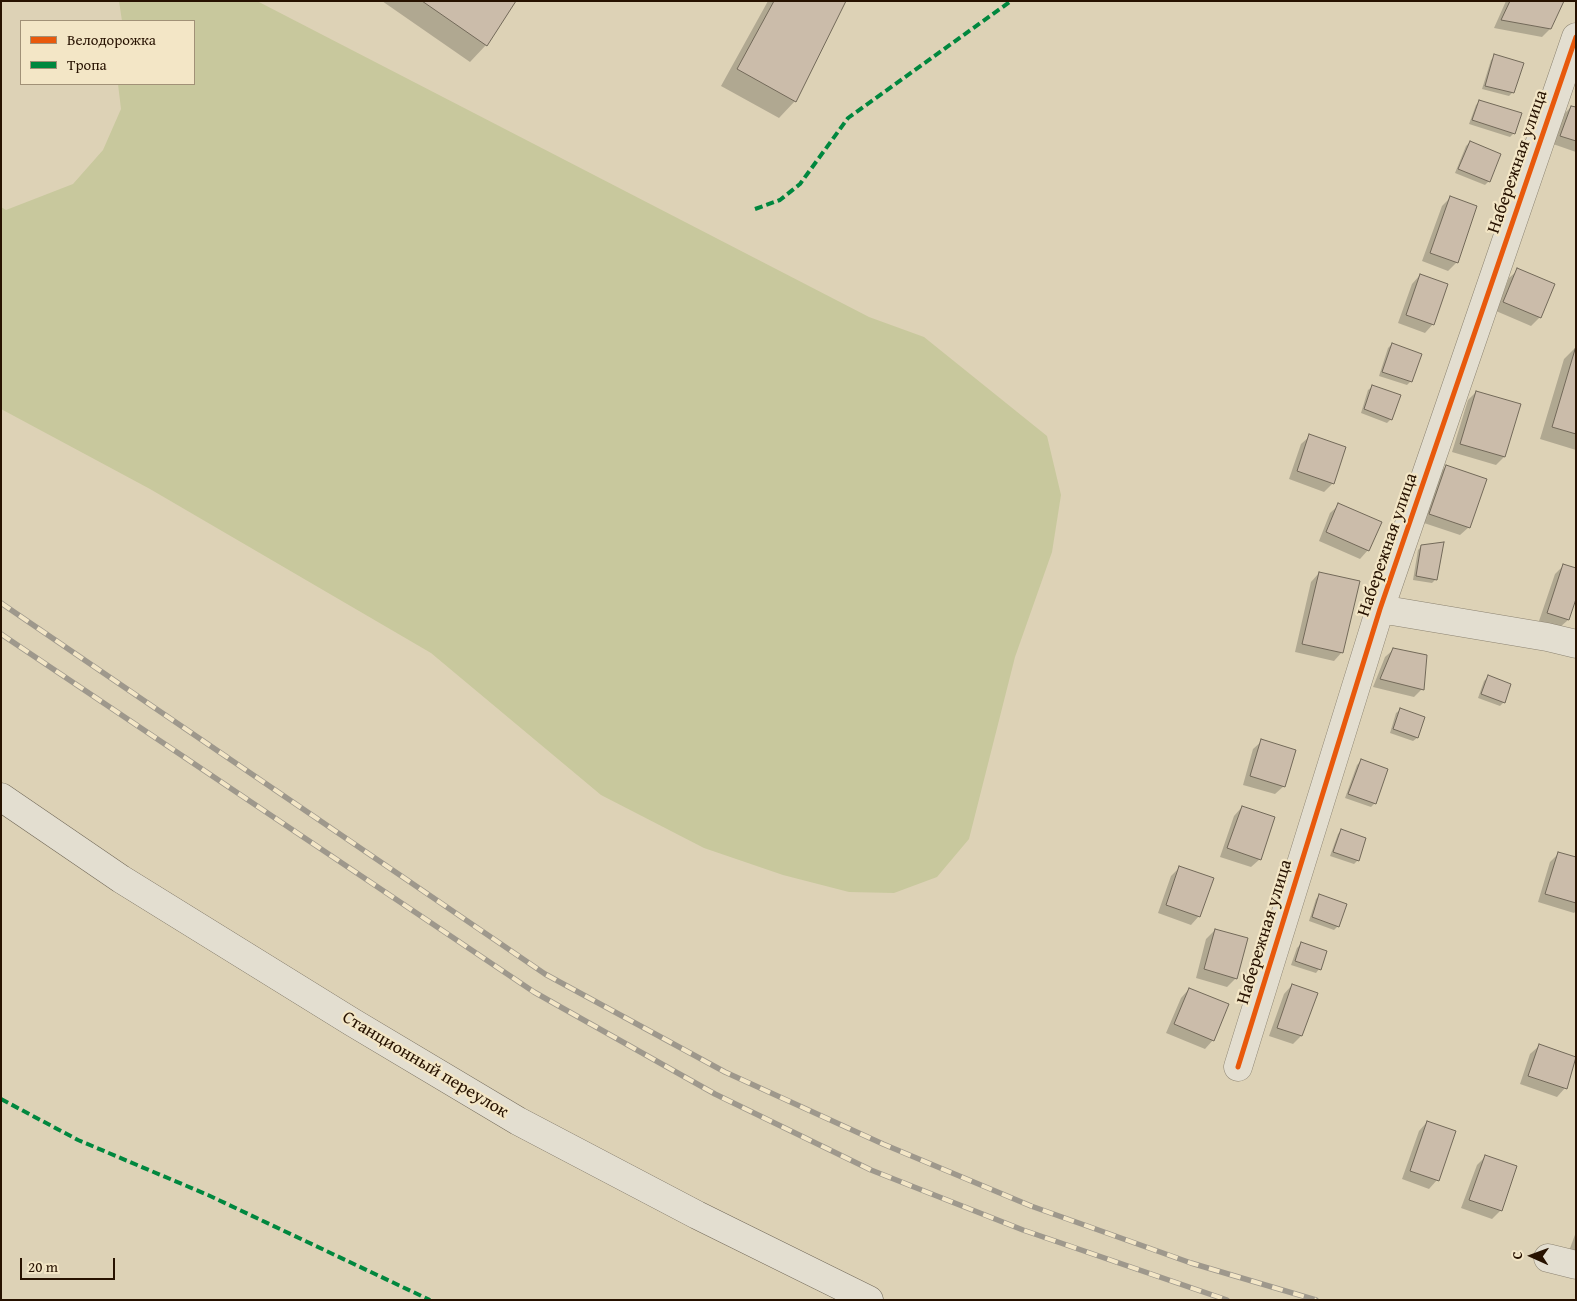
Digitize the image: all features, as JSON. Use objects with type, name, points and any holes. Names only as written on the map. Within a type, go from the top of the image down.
[{"type":"street","name":"Набережная улица","points":[[1238,1067],[1380,609],[1576,37]]},
{"type":"street","points":[[1380,609],[1546,637],[1576,644]]},
{"type":"street","name":"Станционный переулок","points":[[1,797],[121,879],[352,1022],[518,1121],[697,1215],[869,1300]]},
{"type":"street","points":[[1548,1258],[1576,1265]]},
{"type":"green space","points":[[119,1],[257,1],[869,317],[924,337],[1047,436],[1061,495],[1052,552],[1015,657],[969,839],[937,877],[894,893],[849,892],[783,875],[704,848],[601,795],[431,653],[150,489],[1,409],[1,207],[6,210],[73,184],[103,150],[121,109],[118,85],[195,85],[195,20],[122,20]]},
{"type":"building","points":[[422,1],[516,1],[487,46]]},
{"type":"building","points":[[774,1],[846,1],[796,102],[737,69]]},
{"type":"building","points":[[1510,1],[1564,1],[1551,29],[1501,20]]},
{"type":"building","points":[[1494,54],[1524,63],[1514,93],[1485,86]]},
{"type":"building","points":[[1479,100],[1522,113],[1515,134],[1472,120]]},
{"type":"building","points":[[1571,106],[1576,107],[1576,141],[1560,136]]},
{"type":"building","points":[[1470,141],[1501,154],[1490,182],[1458,169]]},
{"type":"building","points":[[1450,196],[1477,206],[1458,263],[1430,253]]},
{"type":"building","points":[[1517,268],[1555,284],[1541,318],[1503,302]]},
{"type":"building","points":[[1420,274],[1448,284],[1434,325],[1406,315]]},
{"type":"building","points":[[1392,343],[1422,354],[1412,382],[1382,372]]},
{"type":"building","points":[[1576,346],[1576,434],[1552,427]]},
{"type":"building","points":[[1372,385],[1401,395],[1392,420],[1364,409]]},
{"type":"building","points":[[1476,391],[1521,404],[1505,457],[1460,444]]},
{"type":"building","points":[[1309,434],[1346,447],[1334,484],[1297,471]]},
{"type":"building","points":[[1446,465],[1487,479],[1470,528],[1429,514]]},
{"type":"building","points":[[1338,503],[1382,522],[1369,551],[1326,532]]},
{"type":"building","points":[[1444,542],[1437,580],[1416,576],[1421,545]]},
{"type":"building","points":[[1563,564],[1576,568],[1576,599],[1569,620],[1547,613]]},
{"type":"building","points":[[1319,572],[1360,581],[1343,653],[1302,644]]},
{"type":"building","points":[[1393,648],[1427,655],[1424,690],[1380,679]]},
{"type":"building","points":[[1488,675],[1511,684],[1505,703],[1481,694]]},
{"type":"building","points":[[1400,708],[1425,717],[1418,738],[1393,729]]},
{"type":"building","points":[[1261,739],[1296,750],[1285,787],[1250,776]]},
{"type":"building","points":[[1361,759],[1388,769],[1376,804],[1348,794]]},
{"type":"building","points":[[1242,806],[1275,817],[1261,860],[1227,848]]},
{"type":"building","points":[[1341,829],[1366,838],[1359,861],[1333,852]]},
{"type":"building","points":[[1558,852],[1576,857],[1576,903],[1545,894]]},
{"type":"building","points":[[1179,866],[1214,878],[1200,917],[1166,905]]},
{"type":"building","points":[[1319,894],[1347,904],[1339,927],[1312,917]]},
{"type":"building","points":[[1215,929],[1248,938],[1237,979],[1204,969]]},
{"type":"building","points":[[1301,942],[1327,951],[1321,970],[1295,961]]},
{"type":"building","points":[[1292,984],[1318,993],[1302,1036],[1277,1028]]},
{"type":"building","points":[[1189,988],[1229,1004],[1214,1041],[1174,1024]]},
{"type":"building","points":[[1539,1044],[1576,1057],[1567,1089],[1528,1076]]},
{"type":"building","points":[[1427,1121],[1456,1131],[1439,1181],[1410,1171]]},
{"type":"building","points":[[1485,1155],[1517,1166],[1502,1211],[1469,1200]]},
{"type":"railway","points":[[1,603],[545,974],[725,1072],[883,1144],[1031,1206],[1191,1263],[1316,1300]]},
{"type":"railway","points":[[1,634],[534,992],[715,1094],[871,1170],[1023,1230],[1227,1300]]},
{"type":"marked path","points":[[755,209],[780,200],[800,184],[848,118],[1011,1]]},
{"type":"marked path","points":[[1,1099],[78,1140],[208,1195],[430,1300]]},
{"type":"cycle path","points":[[1238,1067],[1380,609],[1576,37]]}]
